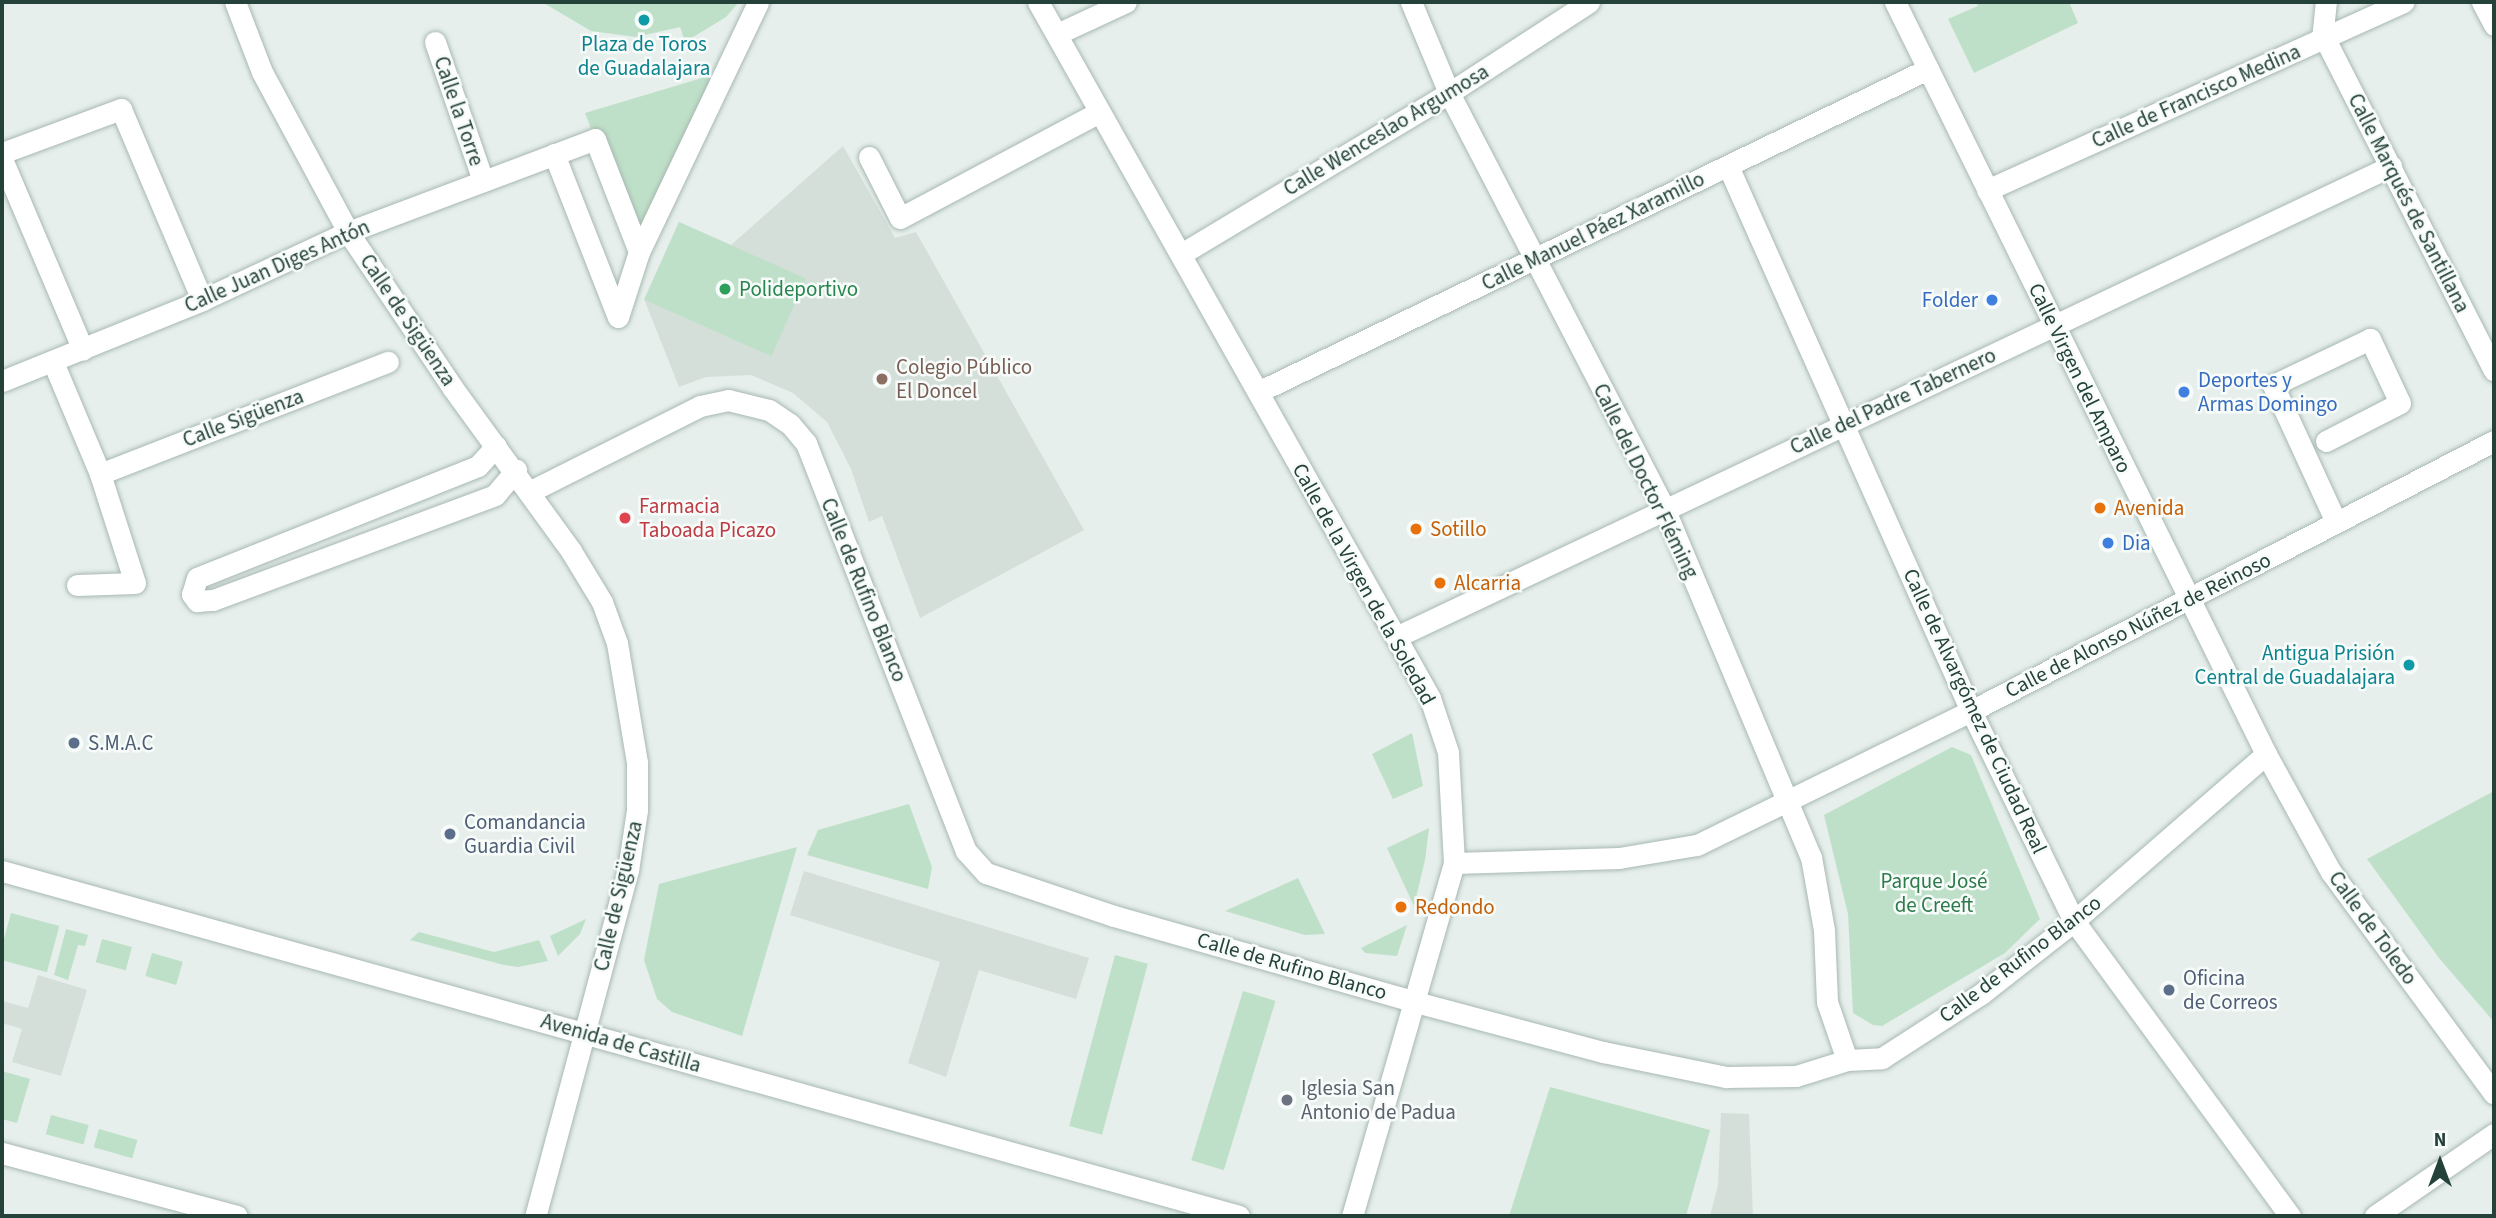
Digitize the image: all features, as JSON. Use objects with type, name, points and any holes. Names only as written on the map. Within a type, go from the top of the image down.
[{"type":"street","name":"Calle de Sigüenza","points":[[235,2],[262,72],[348,232],[496,446],[531,491],[602,602],[628,689],[637,762],[637,810],[628,870],[587,1033],[535,1216]]},
{"type":"street","points":[[554,154],[618,317],[639,252],[758,2]]},
{"type":"street","name":"Calle de la Virgen de la Soledad","points":[[1038,2],[1430,698],[1448,752],[1454,863],[1352,1216]]},
{"type":"street","points":[[1057,34],[1126,2]]},
{"type":"street","name":"Calle del Doctor Fléming","points":[[1411,2],[1449,93],[1664,508],[1811,857],[1824,930],[1827,1002],[1847,1060]]},
{"type":"street","name":"Calle Wenceslao Argumosa","points":[[1181,254],[1449,93],[1589,2]]},
{"type":"street","name":"Calle Virgen del Amparo","points":[[1895,2],[2266,754]]},
{"type":"street","points":[[2323,38],[2326,2]]},
{"type":"street","name":"Calle de Francisco Medina","points":[[1987,190],[2403,2]]},
{"type":"street","points":[[2482,2],[2494,25]]},
{"type":"street","name":"Calle Marqués de Santillana","points":[[2323,38],[2494,370]]},
{"type":"street","name":"Calle la Torre","points":[[435,42],[483,181]]},
{"type":"street","name":"Calle Manuel Páez Xaramillo","points":[[1258,392],[1928,69]]},
{"type":"street","points":[[2,153],[121,109],[202,300]]},
{"type":"street","points":[[869,157],[900,218],[1100,112]]},
{"type":"street","name":"Calle Juan Diges Antón","points":[[2,382],[202,300],[348,232],[595,139],[639,252]]},
{"type":"street","points":[[2,159],[83,350]]},
{"type":"street","name":"Calle de Alvargómez de Ciudad Real","points":[[1728,166],[1971,711],[2074,921],[2290,1216]]},
{"type":"street","name":"Calle del Padre Tabernero","points":[[1396,637],[1844,422],[2390,166]]},
{"type":"street","points":[[2326,440],[2400,402],[2370,339],[2273,385],[2336,520]]},
{"type":"street","points":[[53,362],[100,474],[135,583],[77,585]]},
{"type":"street","name":"Calle Sigüenza","points":[[100,474],[387,362]]},
{"type":"street","name":"Calle de Rufino Blanco","points":[[531,491],[700,406],[728,400],[769,410],[790,424],[806,443],[966,851],[986,873],[1114,916],[1416,1002],[1603,1052],[1726,1077],[1796,1076],[1847,1060],[1882,1058],[1981,994],[2074,921],[2266,754]]},
{"type":"street","name":"Calle de Alonso Núñez de Reinoso","points":[[1454,863],[1619,858],[1697,845],[2189,601],[2336,520],[2494,441]]},
{"type":"street","points":[[496,446],[478,466],[197,578],[192,594],[197,601],[213,600],[495,495],[516,470]]},
{"type":"street","name":"Calle de Toledo","points":[[2266,754],[2331,872],[2494,1094]]},
{"type":"street","name":"Avenida de Castilla","points":[[2,871],[1239,1216]]},
{"type":"street","points":[[2375,1216],[2494,1134]]},
{"type":"street","points":[[2,1153],[237,1216]]},
{"type":"shaded area","name":"Colegio Público El Doncel","points":[[843,146],[895,238],[916,232],[1084,530],[920,618],[882,516],[869,522],[851,469],[827,422],[793,393],[751,375],[706,377],[679,387],[644,299],[679,222],[731,245]]},
{"type":"shaded area","points":[[804,871],[1089,958],[1076,999],[979,970],[946,1077],[908,1063],[940,962],[790,915]]},
{"type":"shaded area","points":[[38,975],[87,990],[61,1076],[12,1062],[22,1029],[2,1023],[2,1001],[28,1008]]},
{"type":"shaded area","points":[[1721,1113],[1749,1114],[1753,1216],[1710,1216],[1718,1185]]},
{"type":"green space","name":"Plaza de Toros de Guadalajara","points":[[542,2],[739,2],[726,17],[685,42],[680,27],[636,37],[591,31]]},
{"type":"green space","points":[[1976,2],[2069,2],[2078,23],[1974,73],[1948,19],[1978,6]]},
{"type":"green space","points":[[722,72],[639,252],[585,113]]},
{"type":"green space","name":"Polideportivo","points":[[679,222],[806,279],[771,356],[644,300]]},
{"type":"green space","points":[[1412,733],[1423,786],[1393,799],[1372,754]]},
{"type":"green space","name":"Parque José de Creeft","points":[[1952,747],[1971,755],[2040,919],[2005,953],[1882,1026],[1873,1025],[1853,1013],[1848,914],[1824,815]]},
{"type":"green space","points":[[2494,791],[2494,1022],[2439,958],[2367,859]]},
{"type":"green space","points":[[909,804],[932,867],[928,889],[807,855],[818,830]]},
{"type":"green space","points":[[1429,828],[1425,860],[1414,906],[1387,848]]},
{"type":"green space","points":[[797,847],[742,1036],[672,1012],[657,999],[644,960],[659,884]]},
{"type":"green space","points":[[1298,878],[1325,934],[1305,935],[1225,911]]},
{"type":"green space","points":[[11,913],[59,926],[47,972],[2,960],[2,947]]},
{"type":"green space","points":[[586,919],[580,934],[558,956],[550,936]]},
{"type":"green space","points":[[1407,925],[1397,956],[1365,953],[1361,948]]},
{"type":"green space","points":[[66,929],[88,935],[85,946],[78,945],[68,980],[54,975]]},
{"type":"green space","points":[[419,932],[494,952],[539,940],[548,961],[518,967],[504,965],[410,940]]},
{"type":"green space","points":[[102,939],[132,947],[126,970],[96,962]]},
{"type":"green space","points":[[152,953],[183,962],[176,985],[145,976]]},
{"type":"green space","points":[[1115,955],[1148,964],[1102,1135],[1069,1126]]},
{"type":"green space","points":[[1243,991],[1276,1001],[1224,1170],[1191,1160]]},
{"type":"green space","points":[[2,1071],[30,1079],[17,1123],[2,1119]]},
{"type":"green space","points":[[1550,1087],[1710,1130],[1686,1216],[1509,1216]]},
{"type":"green space","points":[[51,1115],[89,1125],[83,1144],[46,1134]]},
{"type":"green space","points":[[99,1129],[137,1140],[132,1158],[94,1147]]},
{"type":"place","name":"Plaza de Toros de Guadalajara","points":[[644,20]]},
{"type":"place","name":"Polideportivo","points":[[725,289]]},
{"type":"place","name":"Folder","points":[[1992,300]]},
{"type":"place","name":"Colegio Público El Doncel","points":[[882,379]]},
{"type":"place","name":"Deportes y Armas Domingo","points":[[2184,392]]},
{"type":"place","name":"Avenida","points":[[2100,508]]},
{"type":"place","name":"Farmacia Taboada Picazo","points":[[625,518]]},
{"type":"place","name":"Sotillo","points":[[1416,529]]},
{"type":"place","name":"Dia","points":[[2108,543]]},
{"type":"place","name":"Alcarria","points":[[1440,583]]},
{"type":"place","name":"Antigua Prisión Central de Guadalajara","points":[[2409,665]]},
{"type":"place","name":"S.M.A.C","points":[[74,743]]},
{"type":"place","name":"Comandancia Guardia Civil","points":[[450,834]]},
{"type":"place","name":"Redondo","points":[[1401,907]]},
{"type":"place","name":"Oficina de Correos","points":[[2169,990]]},
{"type":"place","name":"Iglesia San Antonio de Padua","points":[[1287,1100]]}]
